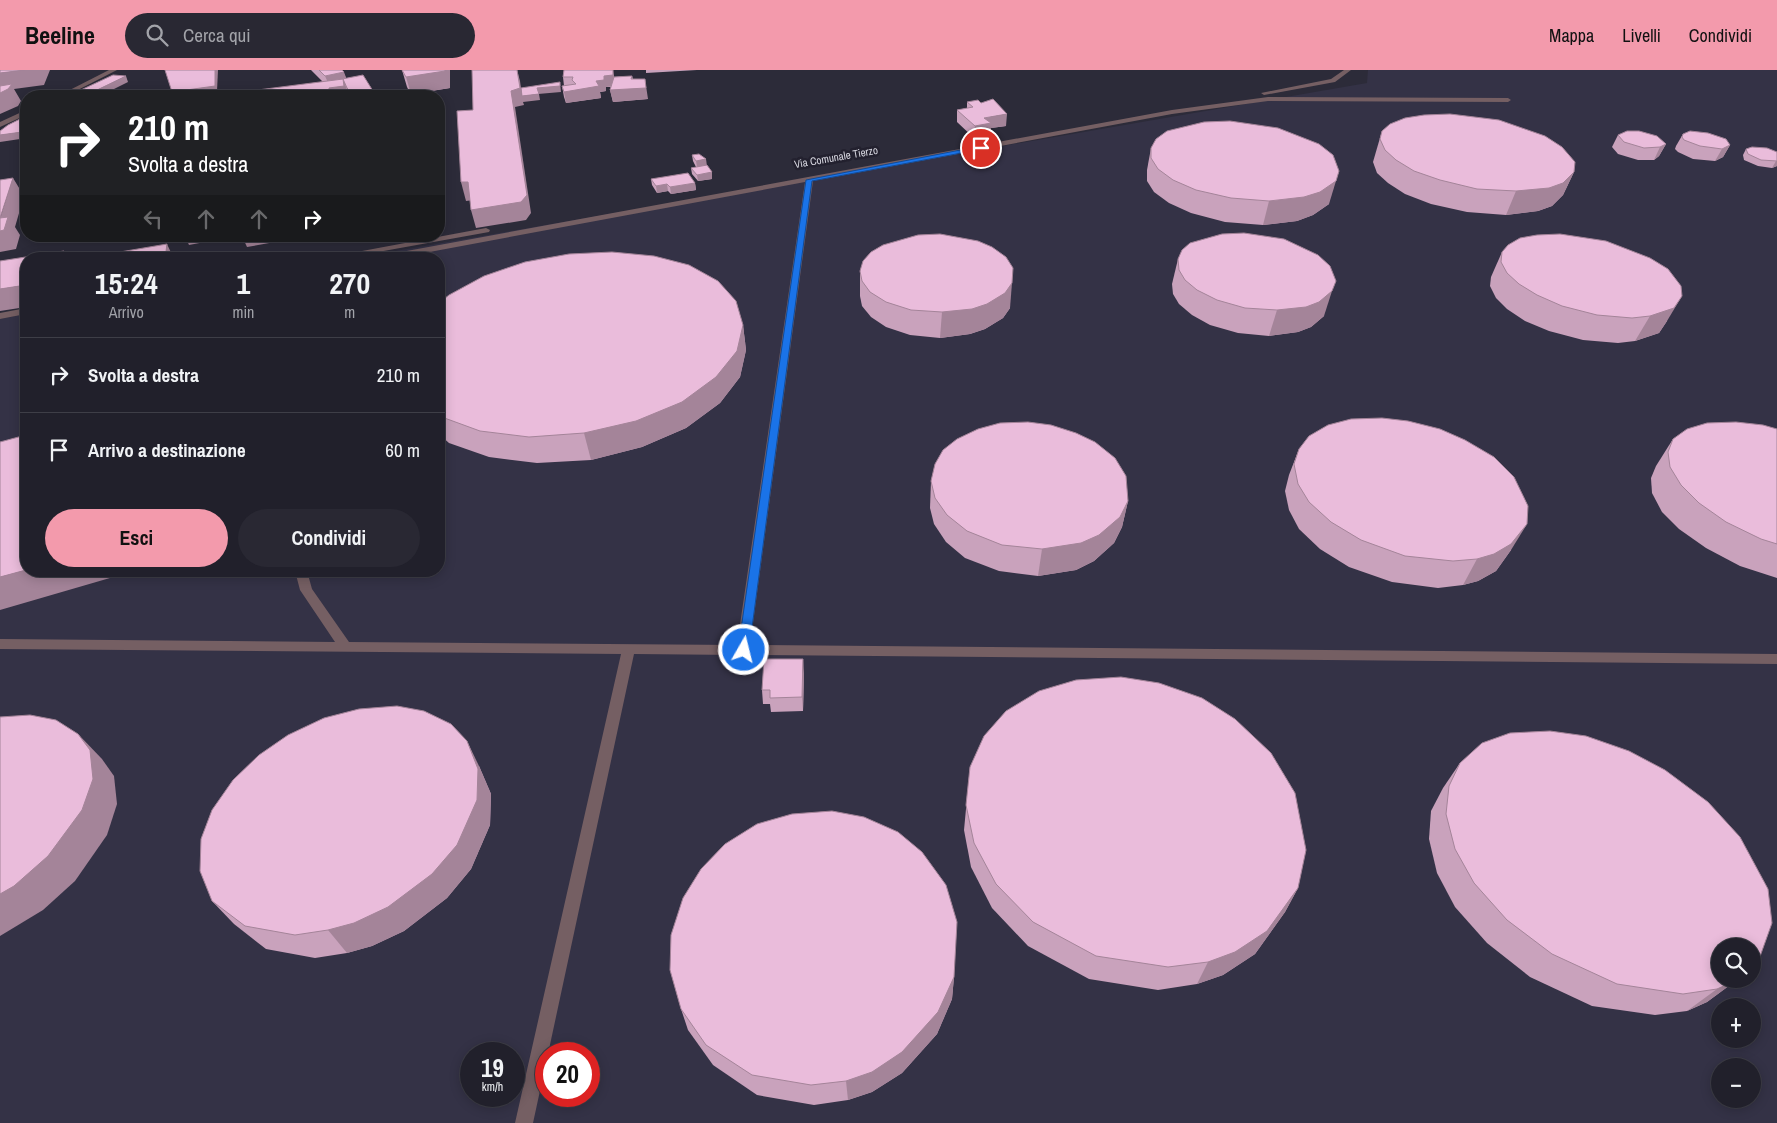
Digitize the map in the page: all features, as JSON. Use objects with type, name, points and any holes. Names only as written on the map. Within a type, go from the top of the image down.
[{"type":"street","points":[[73,90],[114,70]]},
{"type":"street","name":"Via Comunale Tierzo","points":[[445,238],[1318,85],[1333,81],[1348,70]]},
{"type":"street","points":[[415,252],[1172,112],[1268,100],[1508,100]]},
{"type":"street","points":[[0,125],[20,115]]},
{"type":"street","points":[[744,650],[809,180]]},
{"type":"street","name":"Via Comunale Tierzo","points":[[363,252],[420,242]]},
{"type":"street","points":[[0,316],[20,312]]},
{"type":"street","points":[[303,577],[306,590],[344,647]]},
{"type":"street","points":[[0,644],[1777,659]]},
{"type":"street","points":[[524,1123],[630,649]]},
{"type":"shaded area","points":[[1368,70],[1777,70],[1777,1123],[0,1123],[0,319],[20,315],[20,577],[445,577],[445,252],[389,252],[1367,83]]},
{"type":"building","points":[[0,70],[25,70],[0,73]]},
{"type":"building","points":[[165,70],[215,70],[215,86],[171,90]]},
{"type":"building","points":[[319,70],[342,70],[344,72],[325,76]]},
{"type":"building","points":[[402,70],[445,70],[445,71],[406,77]]},
{"type":"building","points":[[472,70],[517,70],[520,88],[511,91],[527,195],[521,202],[471,210],[468,182],[461,182],[457,111],[473,110]]},
{"type":"building","points":[[564,70],[613,70],[613,75],[604,76],[604,80],[596,81],[599,86],[564,92],[562,86],[576,84],[572,80],[573,77],[563,77]]},
{"type":"building","points":[[113,75],[126,76],[97,90],[81,90]]},
{"type":"building","points":[[363,75],[372,90],[349,90],[343,79],[337,80]]},
{"type":"building","points":[[632,76],[631,79],[645,79],[646,88],[610,90],[614,77]]},
{"type":"building","points":[[343,79],[344,86],[329,88],[329,90],[258,90]]},
{"type":"building","points":[[560,82],[560,86],[537,88],[539,94],[522,96],[521,88]]},
{"type":"building","points":[[12,84],[8,89],[0,93],[0,86]]},
{"type":"building","points":[[993,99],[1007,114],[984,118],[991,123],[975,126],[957,110],[973,107],[967,102],[978,100],[981,103]]},
{"type":"building","points":[[1450,114],[1499,120],[1545,136],[1562,147],[1575,162],[1574,172],[1563,183],[1549,188],[1516,191],[1477,189],[1440,180],[1414,171],[1396,160],[1385,150],[1380,139],[1382,131],[1390,124],[1405,118]]},
{"type":"building","points":[[20,119],[20,132],[0,135],[0,131]]},
{"type":"building","points":[[1230,121],[1278,128],[1319,144],[1333,155],[1339,171],[1336,181],[1320,192],[1304,197],[1269,201],[1231,198],[1196,190],[1173,180],[1158,169],[1151,158],[1151,148],[1156,139],[1167,131],[1204,122]]},
{"type":"building","points":[[1627,131],[1639,131],[1657,136],[1666,144],[1660,147],[1644,148],[1624,142],[1618,135]]},
{"type":"building","points":[[1690,131],[1708,133],[1726,139],[1730,145],[1722,149],[1700,146],[1684,140],[1682,137],[1683,134]]},
{"type":"building","points":[[1752,147],[1767,148],[1777,152],[1777,161],[1761,160],[1748,154],[1746,149]]},
{"type":"building","points":[[699,154],[706,159],[696,161],[692,155]]},
{"type":"building","points":[[707,165],[712,172],[697,175],[691,168]]},
{"type":"building","points":[[688,173],[695,183],[670,187],[667,184],[656,186],[651,179]]},
{"type":"building","points":[[13,178],[0,218],[0,180]]},
{"type":"building","points":[[8,217],[4,230],[0,231],[0,218]]},
{"type":"building","points":[[1244,233],[1284,239],[1318,255],[1330,266],[1336,281],[1332,291],[1319,302],[1306,307],[1277,310],[1245,308],[1217,300],[1197,290],[1185,280],[1179,270],[1178,259],[1182,250],[1190,243],[1222,234]]},
{"type":"building","points":[[940,234],[978,241],[992,247],[1006,257],[1013,268],[1012,283],[1005,293],[987,304],[972,309],[942,312],[911,310],[886,302],[870,292],[862,281],[860,271],[863,261],[871,252],[883,245],[918,235]]},
{"type":"building","points":[[1560,234],[1606,241],[1650,258],[1668,269],[1681,286],[1682,296],[1674,308],[1650,316],[1632,318],[1597,315],[1562,306],[1537,295],[1519,284],[1507,273],[1501,262],[1502,252],[1508,245],[1520,238]]},
{"type":"building","points":[[167,244],[166,252],[120,252]]},
{"type":"building","points":[[612,252],[654,256],[689,265],[718,281],[736,301],[743,325],[737,351],[716,377],[682,402],[636,421],[584,433],[529,437],[480,431],[445,418],[445,298],[484,276],[525,262],[569,254]]},
{"type":"building","points":[[20,258],[20,286],[0,289],[0,261]]},
{"type":"building","points":[[1382,418],[1408,421],[1440,429],[1465,440],[1494,457],[1514,477],[1528,506],[1527,524],[1511,544],[1494,554],[1477,559],[1453,561],[1405,556],[1361,540],[1331,522],[1309,502],[1298,484],[1294,464],[1299,449],[1309,436],[1328,425],[1351,419]]},
{"type":"building","points":[[1028,422],[1051,425],[1076,433],[1095,442],[1115,458],[1126,476],[1128,501],[1120,517],[1099,535],[1081,543],[1042,549],[1002,545],[967,531],[947,515],[935,498],[931,481],[935,464],[943,450],[957,439],[978,429],[1000,423]]},
{"type":"building","points":[[1736,422],[1763,425],[1777,429],[1777,544],[1761,539],[1726,522],[1699,503],[1681,485],[1670,467],[1668,452],[1673,439],[1687,429],[1707,423]]},
{"type":"building","points":[[20,437],[20,572],[0,577],[0,442]]},
{"type":"building","points":[[764,659],[803,659],[802,697],[770,698],[770,690],[762,690]]},
{"type":"building","points":[[1121,677],[1159,683],[1202,698],[1235,719],[1271,753],[1295,793],[1306,850],[1298,888],[1267,931],[1235,952],[1208,962],[1168,967],[1096,956],[1033,922],[996,884],[974,843],[966,805],[970,767],[984,736],[1006,711],[1039,691],[1076,680]]},
{"type":"building","points":[[397,706],[424,711],[451,724],[467,741],[478,769],[477,800],[457,845],[432,874],[388,907],[354,923],[328,930],[295,935],[245,926],[212,901],[200,871],[201,839],[212,810],[233,780],[259,755],[288,735],[324,718],[359,709]]},
{"type":"building","points":[[30,715],[56,720],[78,734],[90,750],[93,779],[82,810],[48,856],[14,886],[0,894],[0,717]]},
{"type":"building","points":[[1550,731],[1586,736],[1629,751],[1665,770],[1708,802],[1740,837],[1768,889],[1772,923],[1761,954],[1761,938],[1711,938],[1711,988],[1719,988],[1683,994],[1617,984],[1552,954],[1507,920],[1474,883],[1455,849],[1446,814],[1449,786],[1460,763],[1482,743],[1510,733]]},
{"type":"building","points":[[832,811],[864,817],[898,832],[922,852],[946,885],[957,922],[954,977],[938,1012],[902,1052],[872,1072],[846,1081],[811,1085],[752,1075],[706,1045],[681,1009],[670,970],[671,935],[683,898],[701,869],[725,844],[757,824],[792,814]]},
{"type":"route","points":[[744,650],[809,180],[981,148]]}]
